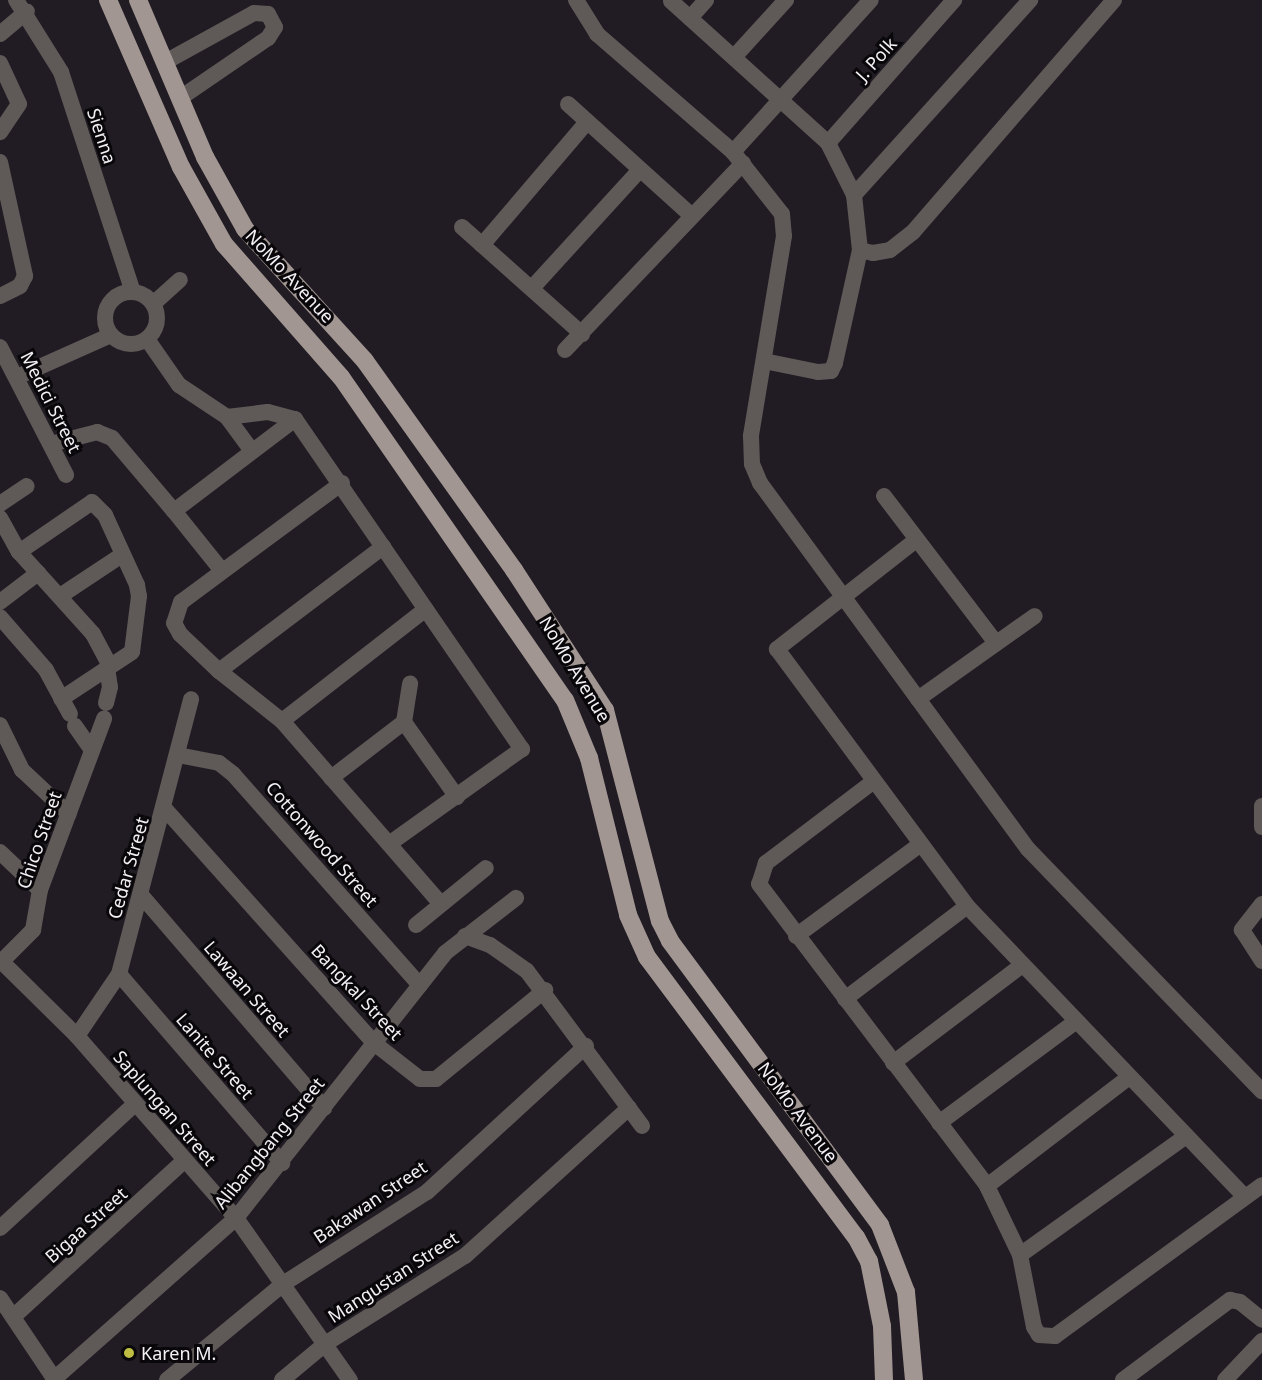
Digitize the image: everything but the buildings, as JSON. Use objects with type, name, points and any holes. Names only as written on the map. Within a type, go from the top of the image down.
[{"type":"main road","name":"NoMo Avenue","points":[[108,0],[181,167],[224,244],[341,376],[565,700],[588,758],[628,915],[647,957],[856,1237],[868,1261],[881,1317],[884,1380]]},
{"type":"main road","name":"NoMo Avenue","points":[[138,0],[167,62],[205,157],[245,229],[365,361],[514,570],[604,710],[660,921],[670,941],[880,1225],[906,1292],[914,1380]]},
{"type":"main road","points":[[224,244],[245,229]]},
{"type":"street","points":[[576,0],[597,34],[738,158],[782,214],[785,227],[751,436],[752,464],[760,483],[1028,849],[1262,1091]]},
{"type":"street","points":[[690,18],[706,0]]},
{"type":"street","points":[[735,56],[786,0]]},
{"type":"street","points":[[565,350],[691,215],[782,99],[871,0]]},
{"type":"street","name":"J. Polk","points":[[828,143],[954,0]]},
{"type":"street","points":[[854,195],[1030,0]]},
{"type":"street","points":[[860,250],[873,253],[890,250],[913,232],[1114,0]]},
{"type":"street","points":[[670,1],[735,56],[828,143],[854,195],[860,250],[831,371],[818,372],[764,361]]},
{"type":"street","points":[[0,34],[22,5]]},
{"type":"street","name":"Sienna","points":[[22,5],[61,72],[133,292]]},
{"type":"street","points":[[167,62],[254,13],[268,14],[275,27],[267,38],[180,98]]},
{"type":"street","points":[[0,63],[19,104],[0,132]]},
{"type":"street","points":[[568,104],[639,171],[691,215]]},
{"type":"street","points":[[482,245],[587,122]]},
{"type":"street","points":[[0,162],[25,276],[20,286],[0,296]]},
{"type":"street","points":[[532,288],[639,171]]},
{"type":"street","points":[[462,226],[582,334]]},
{"type":"street","points":[[153,304],[180,280]]},
{"type":"street","points":[[133,292],[153,304],[158,319],[147,339],[124,344],[111,335],[106,310],[116,296],[133,292]]},
{"type":"street","points":[[17,377],[111,335]]},
{"type":"street","points":[[147,339],[179,385],[227,417],[252,451]]},
{"type":"street","name":"Medici Street","points":[[0,347],[66,475]]},
{"type":"street","points":[[227,417],[268,412],[295,418],[342,483],[383,547],[522,749],[389,844]]},
{"type":"street","points":[[174,511],[295,418]]},
{"type":"street","points":[[51,444],[91,432],[112,438],[222,571]]},
{"type":"street","points":[[342,483],[181,602],[174,623],[180,634],[219,671],[282,721],[441,904]]},
{"type":"street","points":[[0,504],[27,486]]},
{"type":"street","points":[[884,496],[996,643]]},
{"type":"street","points":[[19,552],[92,502],[105,515],[140,596],[136,642],[132,652],[109,667],[69,713]]},
{"type":"street","points":[[0,518],[19,552],[93,634],[109,667]]},
{"type":"street","points":[[916,540],[777,649],[967,906],[1075,1022],[1244,1195]]},
{"type":"street","points":[[219,671],[383,547]]},
{"type":"street","points":[[60,596],[122,555]]},
{"type":"street","points":[[0,602],[38,573]]},
{"type":"street","points":[[282,721],[426,609]]},
{"type":"street","points":[[918,699],[1035,616]]},
{"type":"street","points":[[0,617],[46,670],[92,750]]},
{"type":"street","name":"Chico Street","points":[[1,962],[33,930],[40,890],[105,711],[110,687],[109,667]]},
{"type":"street","points":[[332,778],[404,722],[410,683]]},
{"type":"street","name":"Cedar Street","points":[[77,1036],[119,974],[165,809],[191,699]]},
{"type":"street","points":[[404,722],[457,797]]},
{"type":"street","points":[[0,725],[22,770],[69,814]]},
{"type":"street","name":"Cottonwood Street","points":[[178,755],[219,763],[233,774],[420,985]]},
{"type":"street","points":[[874,781],[761,870],[762,890],[987,1186],[1020,1255],[1034,1327],[1046,1339],[1055,1336],[1244,1195],[1262,1185]]},
{"type":"street","points":[[1262,806],[1262,827]]},
{"type":"street","name":"Bangkal Street","points":[[165,809],[374,1043],[412,1075],[428,1081],[436,1079],[545,990]]},
{"type":"street","points":[[796,936],[921,844]]},
{"type":"street","points":[[0,852],[40,890]]},
{"type":"street","points":[[416,925],[486,868]]},
{"type":"street","name":"Lawaan Street","points":[[141,896],[324,1108]]},
{"type":"street","name":"Alibangbang Street","points":[[54,1380],[236,1218],[282,1163],[420,985],[465,936],[516,898]]},
{"type":"street","points":[[1262,903],[1242,930],[1262,961]]},
{"type":"street","points":[[845,999],[967,906]]},
{"type":"street","points":[[465,936],[508,956],[545,990],[642,1126]]},
{"type":"street","name":"Saplungan Street","points":[[1,962],[77,1036],[236,1218],[350,1380]]},
{"type":"street","points":[[893,1063],[1022,965]]},
{"type":"street","name":"Lanite Street","points":[[119,974],[282,1163]]},
{"type":"street","points":[[939,1123],[1075,1022]]},
{"type":"street","name":"Bakawan Street","points":[[167,1380],[283,1284],[427,1191],[586,1046]]},
{"type":"street","points":[[987,1186],[1129,1077]]},
{"type":"street","points":[[0,1228],[135,1104]]},
{"type":"street","name":"Mangustan Street","points":[[282,1380],[325,1344],[465,1256],[629,1108]]},
{"type":"street","points":[[1020,1255],[1186,1136]]},
{"type":"street","name":"Bigaa Street","points":[[13,1317],[184,1161]]},
{"type":"street","points":[[0,1298],[54,1380]]},
{"type":"street","points":[[1123,1380],[1230,1300],[1240,1302],[1262,1320]]},
{"type":"street","points":[[1225,1380],[1262,1341]]},
{"type":"place","name":"Karen M.","points":[[129,1353]]}]
